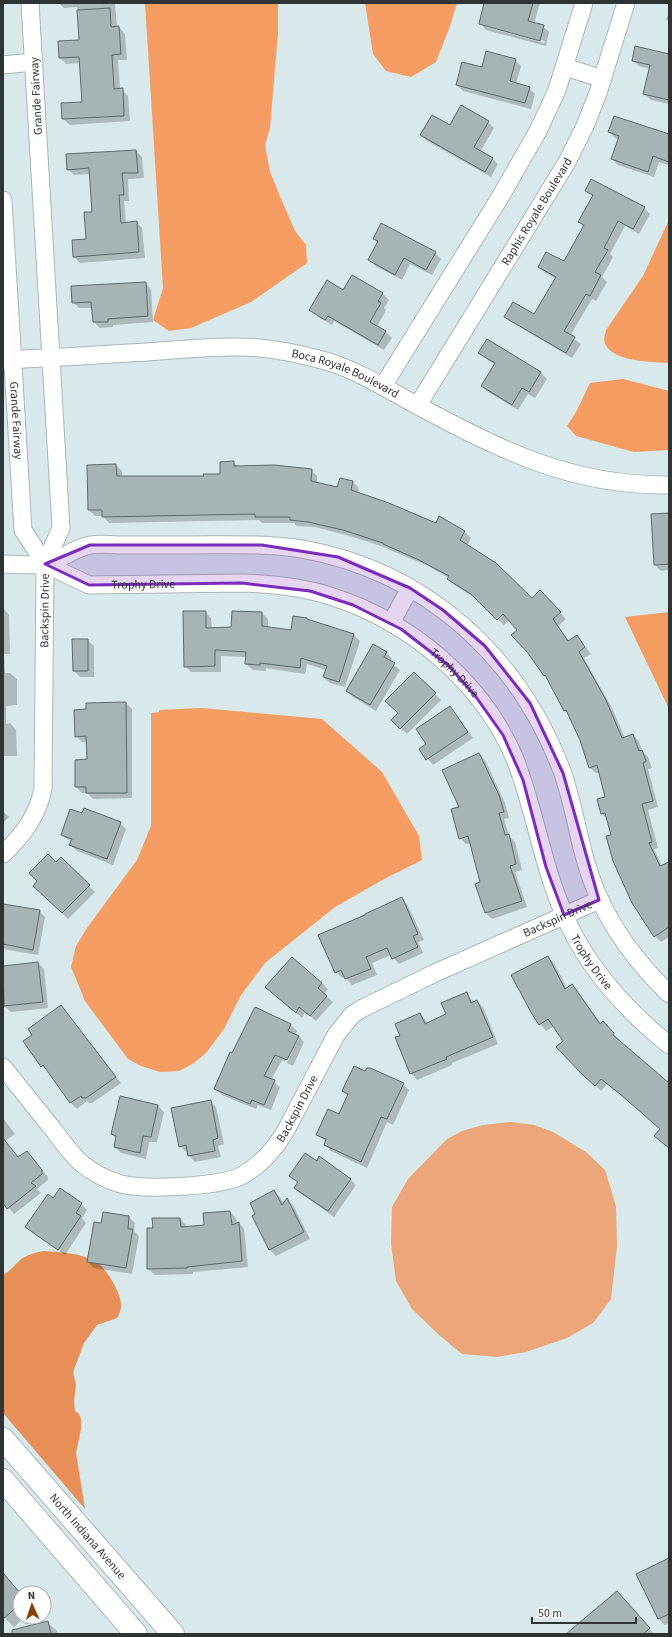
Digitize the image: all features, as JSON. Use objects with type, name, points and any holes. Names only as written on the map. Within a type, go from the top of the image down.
[{"type":"main road","name":"North Indiana Avenue","points":[[3,1439],[173,1634]]},
{"type":"main road","points":[[3,1480],[136,1634]]},
{"type":"street","name":"Grande Fairway","points":[[30,3],[52,358]]},
{"type":"street","points":[[383,386],[525,156],[548,112],[565,67],[584,3]]},
{"type":"street","name":"Raphis Royale Boulevard","points":[[418,406],[567,162],[585,126],[603,79],[626,3]]},
{"type":"street","points":[[3,65],[34,62]]},
{"type":"street","points":[[565,67],[603,79]]},
{"type":"street","name":"Grande Fairway","points":[[3,200],[8,360],[23,530],[45,564]]},
{"type":"street","name":"Boca Royale Boulevard","points":[[8,360],[240,347],[282,351],[330,363],[366,377],[418,406],[507,451],[557,470],[621,483],[669,484]]},
{"type":"street","name":"Backspin Drive","points":[[3,854],[16,842],[30,824],[39,807],[43,789],[45,564],[61,528],[52,358]]},
{"type":"street","name":"Trophy Drive","points":[[3,564],[45,564],[90,545],[262,545],[301,549],[338,557],[372,570],[410,588],[443,610],[485,646],[510,675],[530,704],[549,739],[563,773],[585,860],[599,900],[613,926],[634,955],[669,994]]},
{"type":"street","name":"Trophy Drive","points":[[45,564],[89,585],[242,583],[264,584],[310,590],[353,605],[391,623],[418,640],[449,666],[476,697],[503,735],[523,780],[546,867],[564,915],[582,949],[601,978],[632,1012],[669,1045]]},
{"type":"street","points":[[391,623],[410,588]]},
{"type":"street","name":"Backspin Drive","points":[[3,1067],[72,1154],[94,1172],[108,1179],[121,1184],[143,1187],[204,1185],[231,1180],[241,1176],[263,1161],[278,1144],[286,1132],[336,1035],[352,1016],[435,973],[599,900]]},
{"type":"highlighted area","points":[[90,545],[262,545],[338,557],[410,588],[443,610],[485,646],[530,703],[563,773],[599,900],[564,915],[546,867],[523,780],[503,735],[476,697],[449,666],[401,629],[353,605],[310,591],[242,583],[89,585],[45,564]]},
{"type":"shaded area","points":[[145,3],[278,3],[278,32],[270,128],[265,145],[270,172],[295,231],[306,245],[307,263],[251,302],[191,328],[169,331],[153,320],[163,288]]},
{"type":"shaded area","points":[[365,3],[457,3],[436,62],[411,77],[386,71],[373,54]]},
{"type":"shaded area","points":[[669,220],[669,363],[641,361],[621,356],[607,347],[604,339],[606,330],[643,276]]},
{"type":"shaded area","points":[[623,379],[669,391],[669,450],[634,452],[576,436],[567,426],[576,412],[590,383]]},
{"type":"shaded area","points":[[669,612],[669,709],[625,617]]},
{"type":"shaded area","points":[[201,708],[322,719],[382,772],[419,836],[422,860],[386,878],[335,907],[265,963],[241,995],[224,1029],[206,1053],[194,1063],[179,1071],[160,1072],[141,1066],[128,1059],[85,1001],[71,967],[76,946],[87,928],[137,860],[151,826],[151,713],[159,712],[159,710]]},
{"type":"shaded area","points":[[511,1122],[534,1125],[553,1132],[586,1152],[605,1170],[616,1206],[617,1246],[611,1299],[593,1323],[567,1338],[526,1352],[497,1357],[462,1354],[439,1335],[412,1309],[396,1281],[391,1244],[392,1207],[408,1179],[447,1139],[462,1131],[483,1125]]},
{"type":"shaded area","points":[[43,1251],[63,1252],[89,1258],[95,1261],[108,1274],[121,1301],[121,1309],[117,1318],[97,1325],[84,1343],[73,1372],[76,1385],[74,1401],[75,1411],[79,1414],[81,1419],[81,1429],[76,1453],[85,1509],[3,1413],[3,1275],[24,1258]]},
{"type":"building","points":[[484,3],[533,3],[528,21],[544,25],[540,41],[479,24]]},
{"type":"building","points":[[110,8],[111,27],[119,26],[121,54],[112,55],[114,89],[123,88],[124,116],[62,119],[61,103],[82,102],[79,57],[59,58],[58,41],[79,40],[77,10]]},
{"type":"building","points":[[635,46],[669,54],[669,100],[643,94],[650,65],[632,61]]},
{"type":"building","points":[[486,51],[516,59],[510,81],[530,87],[525,103],[456,85],[462,62],[482,67]]},
{"type":"building","points":[[461,105],[489,121],[474,147],[493,158],[485,172],[420,135],[432,115],[450,125]]},
{"type":"building","points":[[614,116],[669,134],[669,162],[653,156],[648,172],[611,159],[619,136],[608,132]]},
{"type":"building","points":[[136,150],[138,173],[122,173],[124,195],[119,195],[121,223],[137,221],[139,252],[73,257],[72,240],[86,239],[84,212],[92,212],[89,168],[67,170],[66,154]]},
{"type":"building","points":[[591,179],[645,207],[633,229],[618,221],[604,248],[608,250],[595,272],[601,275],[590,296],[586,294],[564,331],[575,337],[566,353],[504,317],[513,302],[534,314],[556,277],[538,267],[546,252],[564,261],[584,225],[578,222],[593,195],[585,191]]},
{"type":"building","points":[[381,223],[436,252],[426,270],[404,258],[395,275],[368,260],[378,241],[373,239]]},
{"type":"building","points":[[352,275],[383,293],[378,301],[381,303],[370,322],[386,331],[378,345],[328,316],[325,320],[309,310],[327,280],[343,290]]},
{"type":"building","points":[[146,282],[148,316],[108,319],[108,322],[93,322],[91,302],[72,303],[71,286]]},
{"type":"building","points":[[487,339],[541,372],[529,392],[522,388],[512,405],[481,386],[495,363],[478,353]]},
{"type":"building","points":[[234,461],[234,466],[274,465],[312,469],[311,481],[337,487],[340,478],[353,481],[351,490],[389,503],[436,523],[439,516],[465,531],[460,540],[496,563],[532,598],[540,590],[561,612],[553,619],[568,641],[577,635],[585,647],[579,652],[606,700],[622,738],[633,734],[639,751],[642,750],[646,761],[643,763],[653,801],[642,804],[652,842],[649,843],[660,866],[669,862],[669,927],[654,937],[632,903],[613,861],[606,836],[611,835],[605,813],[601,814],[597,799],[605,797],[597,765],[589,768],[580,740],[566,710],[564,711],[545,675],[544,676],[528,653],[511,635],[517,630],[503,614],[497,620],[471,594],[447,579],[449,576],[419,560],[383,543],[343,530],[308,522],[290,520],[290,517],[255,517],[255,514],[102,517],[102,510],[88,510],[87,465],[116,464],[117,476],[204,476],[203,474],[220,474],[220,462]]},
{"type":"building","points":[[669,513],[669,564],[654,565],[651,514]]},
{"type":"building","points":[[183,611],[206,611],[206,628],[231,627],[232,611],[262,612],[262,626],[291,630],[293,616],[307,618],[354,634],[339,682],[323,677],[327,666],[301,658],[300,668],[260,663],[260,665],[245,664],[246,652],[215,650],[215,666],[184,667]]},
{"type":"building","points":[[72,639],[88,639],[88,671],[73,671]]},
{"type":"building","points":[[373,644],[387,652],[384,657],[395,663],[370,705],[346,691]]},
{"type":"building","points":[[414,672],[436,693],[400,729],[391,720],[398,713],[385,701]]},
{"type":"building","points":[[126,702],[127,793],[86,793],[86,787],[75,787],[75,760],[87,759],[86,736],[75,737],[74,710],[86,709],[86,703]]},
{"type":"building","points":[[450,706],[468,732],[426,760],[419,749],[426,744],[416,729]]},
{"type":"building","points":[[479,753],[499,795],[504,812],[499,813],[505,835],[509,834],[516,864],[510,866],[522,901],[485,913],[475,884],[480,882],[468,836],[459,839],[451,809],[459,807],[442,770]]},
{"type":"building","points":[[84,808],[121,822],[107,859],[69,845],[72,839],[61,835],[70,809],[82,813]]},
{"type":"building","points":[[48,854],[56,862],[61,857],[90,885],[62,913],[33,886],[37,881],[29,873]]},
{"type":"building","points":[[402,897],[418,934],[413,936],[418,947],[392,959],[387,948],[366,957],[371,969],[345,979],[341,970],[335,973],[318,935]]},
{"type":"building","points":[[3,904],[40,910],[33,950],[3,944]]},
{"type":"building","points":[[548,956],[565,989],[572,984],[600,1024],[603,1021],[614,1033],[613,1035],[669,1083],[669,1148],[654,1136],[660,1129],[620,1094],[601,1079],[595,1086],[583,1075],[556,1047],[563,1041],[548,1019],[539,1025],[532,1014],[511,975]]},
{"type":"building","points":[[292,957],[322,983],[318,988],[327,996],[310,1016],[299,1007],[296,1013],[265,987]]},
{"type":"building","points":[[38,962],[43,1002],[4,1006],[3,966]]},
{"type":"building","points":[[467,992],[471,1003],[477,1000],[493,1037],[446,1057],[447,1059],[410,1074],[395,1037],[400,1036],[395,1024],[420,1013],[425,1024],[446,1014],[441,1003]]},
{"type":"building","points":[[61,1005],[116,1077],[86,1098],[82,1098],[81,1096],[70,1103],[43,1065],[41,1067],[23,1041],[32,1035],[28,1029]]},
{"type":"building","points":[[255,1007],[291,1024],[288,1031],[299,1036],[287,1060],[275,1055],[264,1076],[275,1080],[264,1105],[252,1100],[250,1104],[214,1089],[230,1052],[232,1053]]},
{"type":"building","points":[[354,1066],[365,1071],[367,1068],[370,1068],[404,1083],[387,1119],[381,1117],[361,1162],[324,1145],[326,1139],[316,1135],[328,1109],[339,1114],[348,1094],[342,1091]]},
{"type":"building","points":[[120,1096],[158,1105],[151,1137],[143,1136],[140,1153],[114,1147],[116,1136],[111,1134]]},
{"type":"building","points":[[211,1100],[218,1138],[213,1140],[215,1151],[188,1156],[186,1145],[179,1147],[171,1108]]},
{"type":"building","points":[[3,1138],[18,1157],[27,1151],[42,1170],[42,1174],[31,1183],[36,1186],[7,1209],[3,1203]]},
{"type":"building","points":[[305,1153],[317,1161],[319,1156],[351,1179],[328,1211],[294,1188],[298,1182],[289,1176]]},
{"type":"building","points":[[60,1188],[82,1203],[76,1213],[81,1216],[58,1250],[25,1227],[48,1194],[53,1198]]},
{"type":"building","points":[[274,1190],[282,1205],[287,1198],[304,1232],[269,1250],[252,1216],[255,1214],[250,1203]]},
{"type":"building","points":[[230,1211],[232,1225],[239,1222],[242,1261],[187,1268],[147,1269],[147,1228],[153,1228],[152,1218],[180,1218],[181,1227],[204,1225],[203,1213]]},
{"type":"building","points":[[103,1212],[129,1216],[128,1229],[133,1229],[126,1268],[87,1262],[94,1222],[101,1223]]},
{"type":"building","points":[[669,1558],[669,1614],[658,1619],[636,1574]]},
{"type":"building","points":[[3,1573],[13,1585],[12,1611],[3,1619]]},
{"type":"building","points":[[617,1591],[650,1628],[643,1634],[566,1634]]},
{"type":"building","points":[[32,1625],[49,1625],[51,1634],[12,1634],[12,1630]]}]
